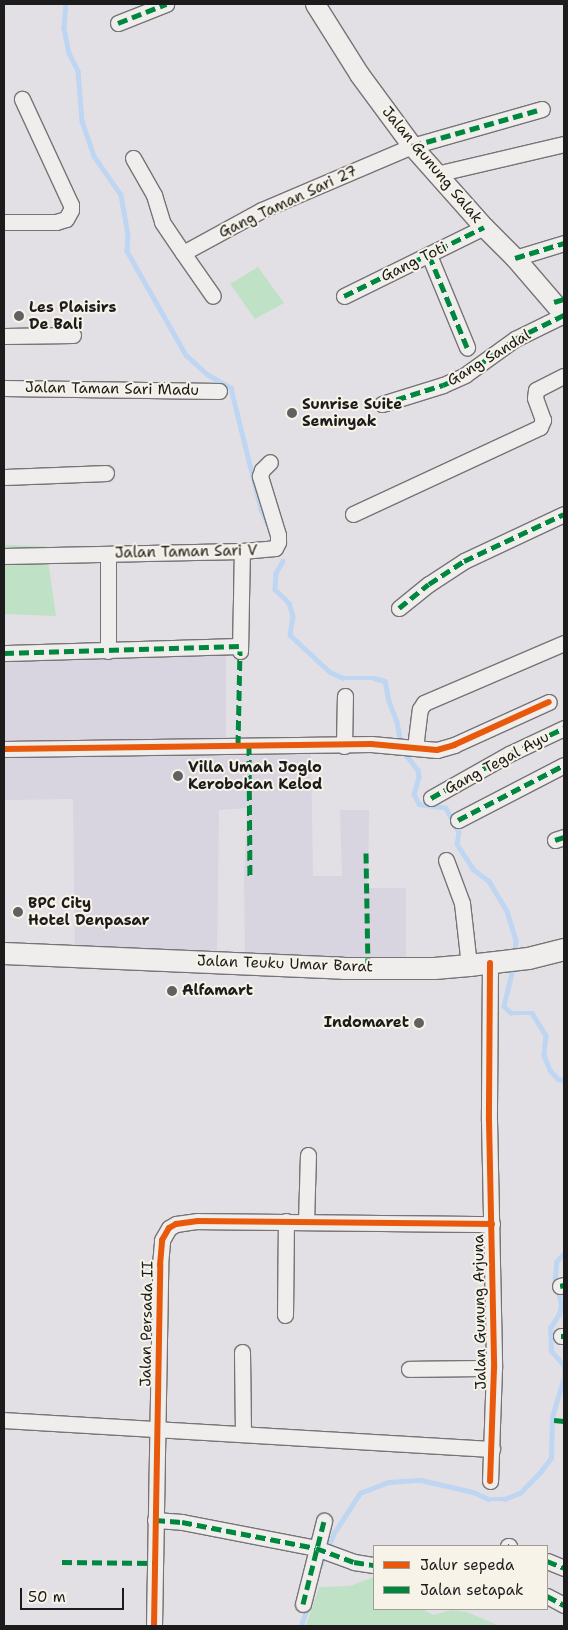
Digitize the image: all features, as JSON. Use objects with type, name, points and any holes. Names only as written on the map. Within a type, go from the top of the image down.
[{"type":"main road","name":"Jalan Teuku Umar Barat","points":[[4,952],[343,968],[434,968],[528,958],[564,949]]},
{"type":"street","points":[[118,23],[166,4]]},
{"type":"street","name":"Jalan Gunung Salak","points":[[316,4],[359,74],[412,146],[484,227],[562,308]]},
{"type":"street","points":[[4,222],[44,224],[56,222],[66,220],[71,210],[71,205],[22,99]]},
{"type":"street","name":"Gang Taman Sari 27","points":[[183,253],[262,210],[412,146],[542,109]]},
{"type":"street","points":[[436,174],[564,144]]},
{"type":"street","points":[[133,158],[154,195],[162,222],[213,296]]},
{"type":"street","name":"Gang Toti","points":[[344,296],[484,227]]},
{"type":"street","points":[[515,258],[564,243]]},
{"type":"street","points":[[428,255],[466,346]]},
{"type":"street","name":"Gang Sandal","points":[[382,404],[443,385],[465,375],[562,308]]},
{"type":"street","points":[[4,336],[73,335]]},
{"type":"street","points":[[353,514],[540,427],[543,420],[535,398],[536,390],[564,376]]},
{"type":"street","name":"Jalan Taman Sari Madu","points":[[4,388],[219,391]]},
{"type":"street","name":"Jalan Taman Sari V","points":[[4,556],[242,551],[275,548],[278,542],[260,476],[262,470],[270,462]]},
{"type":"street","points":[[4,477],[106,473]]},
{"type":"street","points":[[399,608],[429,584],[464,561],[564,514]]},
{"type":"street","points":[[4,653],[240,649],[242,551]]},
{"type":"street","points":[[108,554],[108,651]]},
{"type":"street","points":[[412,747],[420,709],[424,703],[564,642]]},
{"type":"street","points":[[344,746],[345,696]]},
{"type":"street","points":[[4,750],[249,745],[393,745],[430,750],[445,748],[549,702]]},
{"type":"street","name":"Gang Tegal Ayu","points":[[431,798],[509,754],[564,728]]},
{"type":"street","points":[[458,820],[564,765]]},
{"type":"street","name":"Jalan Gunung Arjuna","points":[[446,860],[485,963],[494,1368],[490,1481]]},
{"type":"street","points":[[306,1222],[308,1155]]},
{"type":"street","name":"Jalan Persada II","points":[[154,1626],[160,1265],[162,1240],[166,1233],[176,1224],[187,1221],[492,1224]]},
{"type":"street","points":[[285,1314],[286,1221]]},
{"type":"street","points":[[242,1352],[243,1433]]},
{"type":"street","points":[[409,1369],[494,1368]]},
{"type":"street","points":[[4,1420],[492,1449]]},
{"type":"street","points":[[155,1520],[182,1522],[324,1550],[354,1562],[373,1565]]},
{"type":"street","points":[[303,1604],[324,1550],[324,1521]]},
{"type":"street","points":[[548,1561],[564,1568]]},
{"type":"street","points":[[548,1597],[564,1605]]},
{"type":"shaded area","points":[[226,644],[226,748],[311,748],[313,876],[342,876],[340,810],[369,810],[368,888],[406,888],[406,960],[245,961],[244,876],[247,808],[219,810],[217,961],[75,965],[73,799],[4,800],[4,655]]},
{"type":"green space","points":[[258,267],[284,303],[255,319],[230,284]]},
{"type":"green space","points":[[4,545],[46,546],[56,616],[4,614]]},
{"type":"green space","points":[[373,1577],[373,1610],[424,1610],[433,1615],[452,1610],[467,1612],[500,1626],[306,1626],[319,1587],[350,1586]]},
{"type":"waterway","points":[[66,4],[64,28],[69,53],[78,71],[82,121],[94,156],[121,195],[128,233],[127,251],[186,355],[207,374],[231,388],[261,509],[268,525]]},
{"type":"waterway","points":[[283,561],[276,573],[275,589],[289,603],[293,616],[290,635],[330,672],[343,678],[374,678],[385,681],[401,743]]},
{"type":"waterway","points":[[403,751],[418,770],[419,777],[414,794],[419,804],[446,808],[459,832],[457,844],[473,869],[489,881],[507,911],[516,940],[515,955]]},
{"type":"waterway","points":[[514,965],[504,1006],[511,1013],[532,1013],[546,1035],[544,1055],[550,1070],[558,1079],[564,1081]]},
{"type":"waterway","points":[[320,1566],[334,1533],[360,1493],[389,1482],[421,1480],[473,1492],[489,1499],[504,1499],[520,1493],[541,1471],[551,1458],[552,1417],[564,1377],[564,1366],[551,1351],[550,1328],[559,1314],[561,1305],[555,1278],[556,1262],[564,1253]]},
{"type":"waterway","points":[[301,1626],[308,1605]]},
{"type":"marked path","points":[[118,23],[166,4]]},
{"type":"marked path","points":[[412,146],[542,109]]},
{"type":"marked path","points":[[344,296],[484,227]]},
{"type":"marked path","points":[[515,258],[564,243]]},
{"type":"marked path","points":[[429,255],[467,347]]},
{"type":"marked path","points":[[554,302],[564,299]]},
{"type":"marked path","points":[[382,404],[443,385],[465,375],[515,339],[564,315]]},
{"type":"marked path","points":[[399,608],[429,584],[464,561],[564,514]]},
{"type":"marked path","points":[[4,653],[240,646]]},
{"type":"marked path","points":[[238,745],[240,651]]},
{"type":"marked path","points":[[431,798],[509,754],[564,728]]},
{"type":"marked path","points":[[249,745],[250,877]]},
{"type":"marked path","points":[[458,820],[564,765]]},
{"type":"marked path","points":[[555,840],[564,837]]},
{"type":"marked path","points":[[366,853],[368,968]]},
{"type":"marked path","points":[[560,1286],[564,1285]]},
{"type":"marked path","points":[[554,1420],[564,1421]]},
{"type":"marked path","points":[[155,1520],[182,1522],[316,1548],[354,1562],[373,1565]]},
{"type":"marked path","points":[[303,1604],[324,1521]]},
{"type":"marked path","points":[[548,1561],[564,1568]]},
{"type":"marked path","points":[[62,1562],[155,1563]]},
{"type":"marked path","points":[[548,1597],[564,1605]]},
{"type":"cycle path","points":[[4,749],[371,744],[437,750],[454,745],[549,702]]},
{"type":"cycle path","points":[[490,963],[489,1120],[494,1368],[490,1481]]},
{"type":"cycle path","points":[[154,1626],[160,1265],[162,1240],[169,1228],[176,1224],[198,1221],[492,1224]]},
{"type":"place","name":"Les Plaisirs De Bali","points":[[19,316]]},
{"type":"place","name":"Sunrise Suite Seminyak","points":[[292,413]]},
{"type":"place","name":"Villa Umah Joglo Kerobokan Kelod","points":[[178,776]]},
{"type":"place","name":"BPC City Hotel Denpasar","points":[[18,912]]},
{"type":"place","name":"Alfamart","points":[[172,991]]},
{"type":"place","name":"Indomaret","points":[[419,1023]]}]
